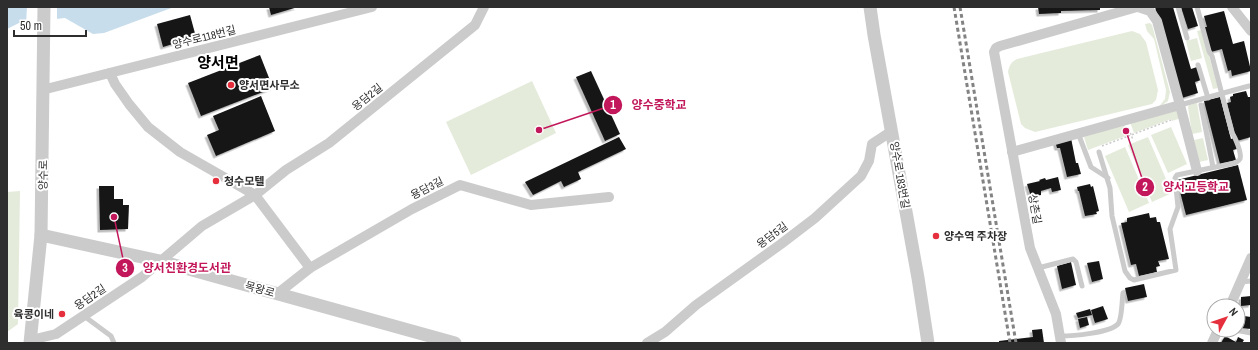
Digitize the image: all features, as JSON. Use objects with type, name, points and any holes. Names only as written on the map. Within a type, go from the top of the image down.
[{"type":"street","name":"양수로","points":[[30,341],[41,235],[44,7]]},
{"type":"street","name":"양수로118번길","points":[[42,90],[372,7]]},
{"type":"street","name":"용담2길","points":[[30,341],[56,334],[84,316],[142,277],[202,226],[255,194],[286,170],[329,143],[475,25],[484,7]]},
{"type":"street","name":"양수로 183번길","points":[[870,7],[917,271],[928,343]]},
{"type":"street","points":[[1106,16],[1138,7],[1150,11],[1155,18],[1197,171]]},
{"type":"street","points":[[1232,7],[1251,31]]},
{"type":"street","name":"상촌길","points":[[1061,340],[1056,314],[1030,248],[994,52],[996,48],[1000,46],[1106,16]]},
{"type":"street","points":[[110,73],[115,84],[129,104],[148,127],[180,152],[255,194],[310,268]]},
{"type":"street","points":[[1012,152],[1180,105]]},
{"type":"street","name":"용담5길","points":[[647,343],[665,332],[696,305],[815,218],[861,176],[869,161],[872,144],[892,132]]},
{"type":"street","name":"용담3길","points":[[277,294],[310,268],[412,209],[460,185],[531,205],[609,197]]},
{"type":"street","name":"목왕로","points":[[41,235],[160,261],[455,343]]},
{"type":"street","points":[[1235,298],[1246,282],[1251,258]]},
{"type":"lane","points":[[1106,16],[1111,7]]},
{"type":"lane","points":[[1178,7],[1187,38]]},
{"type":"lane","points":[[1099,152],[1108,178],[1112,198],[1112,216],[1125,271],[1130,278],[1134,280],[1176,270],[1170,229],[1178,207],[1175,178],[1178,175],[1235,163],[1240,158],[1236,139],[1232,133],[1197,7]]},
{"type":"lane","points":[[1198,65],[1208,98]]},
{"type":"lane","points":[[1180,105],[1249,86]]},
{"type":"lane","points":[[1201,105],[1213,167]]},
{"type":"lane","points":[[1078,134],[1091,167],[1108,178]]},
{"type":"lane","points":[[1038,268],[1073,259],[1076,262],[1082,286]]},
{"type":"lane","name":"상촌길","points":[[1061,340],[1091,334],[1116,326],[1120,320],[1123,293]]},
{"type":"lane","points":[[84,316],[111,336],[114,343]]},
{"type":"path","points":[[1086,153],[1172,120]]},
{"type":"path","points":[[1132,135],[1133,140]]},
{"type":"green space","points":[[1150,23],[1152,25],[1170,92],[1168,101],[1157,109],[1165,99],[1166,90],[1154,39],[1147,31],[1145,24]]},
{"type":"green space","points":[[1202,30],[1218,88],[1213,89],[1197,31]]},
{"type":"green space","points":[[1132,31],[1140,34],[1146,42],[1158,90],[1156,100],[1152,104],[1035,132],[1025,128],[1021,124],[1008,72],[1013,61]]},
{"type":"green space","points":[[1197,38],[1202,58],[1191,61],[1186,41]]},
{"type":"green space","points":[[532,81],[556,133],[471,175],[446,122]]},
{"type":"green space","points":[[1197,103],[1202,132],[1192,134],[1188,107],[1189,105]]},
{"type":"green space","points":[[1178,108],[1181,118],[1172,121],[1171,119],[1134,133],[1130,122]]},
{"type":"green space","points":[[1124,124],[1128,135],[1088,150],[1084,137]]},
{"type":"green space","points":[[1171,127],[1187,164],[1168,173],[1151,135]]},
{"type":"green space","points":[[1148,137],[1172,193],[1152,202],[1128,145]]},
{"type":"green space","points":[[1203,138],[1208,160],[1199,162],[1194,140]]},
{"type":"green space","points":[[1125,147],[1149,203],[1129,212],[1105,156]]},
{"type":"green space","points":[[20,191],[18,324],[7,332],[7,192]]},
{"type":"water","points":[[7,7],[174,7],[104,33],[93,34],[65,18],[19,23],[7,29]]},
{"type":"pier","points":[[27,7],[57,7],[57,21],[26,24]]},
{"type":"building","points":[[269,7],[298,7],[271,15]]},
{"type":"building","points":[[1038,7],[1100,7],[1100,10],[1061,11],[1061,13],[1039,14]]},
{"type":"building","points":[[1155,7],[1173,7],[1191,69],[1197,67],[1201,80],[1195,82],[1198,93],[1182,98]]},
{"type":"building","points":[[1181,7],[1192,7],[1198,26],[1188,29]]},
{"type":"building","points":[[1224,11],[1233,44],[1244,41],[1251,71],[1232,76],[1231,70],[1228,71],[1222,49],[1211,52],[1204,27],[1207,27],[1204,16]]},
{"type":"building","points":[[190,15],[196,37],[163,47],[157,24]]},
{"type":"building","name":"양서면사무소","points":[[260,55],[273,88],[201,116],[188,83]]},
{"type":"building","points":[[591,71],[620,134],[605,141],[576,77]]},
{"type":"building","points":[[1246,91],[1248,97],[1251,97],[1251,137],[1237,141],[1227,103],[1231,102],[1230,97],[1233,96],[1233,94]]},
{"type":"building","points":[[261,96],[275,131],[216,156],[207,135],[219,130],[213,116]]},
{"type":"building","points":[[1220,97],[1231,139],[1234,138],[1237,149],[1233,150],[1236,160],[1220,164],[1204,101]]},
{"type":"building","points":[[619,137],[626,149],[578,172],[581,179],[564,187],[561,181],[533,195],[525,182]]},
{"type":"building","points":[[1071,138],[1076,163],[1078,163],[1081,174],[1067,177],[1060,148],[1057,148],[1055,141]]},
{"type":"building","points":[[1238,165],[1247,200],[1186,215],[1177,180]]},
{"type":"building","points":[[1058,177],[1061,190],[1052,192],[1051,188],[1041,191],[1041,195],[1031,197],[1027,184],[1040,181],[1039,180],[1045,178],[1046,180]]},
{"type":"building","points":[[1090,184],[1091,187],[1093,186],[1099,211],[1096,212],[1097,214],[1085,216],[1077,187]]},
{"type":"building","points":[[99,186],[114,186],[114,199],[123,199],[123,205],[129,205],[128,229],[100,230]]},
{"type":"building","points":[[1149,213],[1150,218],[1156,217],[1157,222],[1160,222],[1169,259],[1158,261],[1160,266],[1156,267],[1157,272],[1139,276],[1136,264],[1131,265],[1121,223],[1127,222],[1127,218]]},
{"type":"building","points":[[1099,261],[1103,279],[1092,282],[1087,263]]},
{"type":"building","points":[[1071,262],[1076,285],[1062,289],[1057,266]]},
{"type":"building","points":[[1144,284],[1147,297],[1128,301],[1125,288]]},
{"type":"building","points":[[1251,296],[1251,305],[1246,306],[1246,298],[1241,297]]},
{"type":"building","points":[[1103,306],[1108,319],[1095,323],[1091,310]]},
{"type":"building","points":[[1090,309],[1092,315],[1078,318],[1076,313]]},
{"type":"building","points":[[1246,316],[1251,317],[1251,329],[1246,328]]},
{"type":"building","points":[[1087,317],[1089,325],[1080,328],[1078,319]]},
{"type":"building","points":[[1042,329],[1044,343],[999,343],[999,341],[1033,337],[1032,330]]},
{"type":"building","points":[[1224,338],[1229,338],[1236,342],[1238,338],[1244,340],[1242,343],[1221,343]]},
{"type":"railway","points":[[954,7],[1010,343]]},
{"type":"railway","points":[[960,7],[1016,343]]},
{"type":"place","name":"양서면사무소","points":[[231,85]]},
{"type":"place","name":"양수중학교","points":[[539,130]]},
{"type":"place","name":"양서고등학교","points":[[1126,131]]},
{"type":"place","name":"청수모텔","points":[[216,181]]},
{"type":"place","name":"양서친환경도서관","points":[[114,217]]},
{"type":"place","name":"양수역 주차장","points":[[936,236]]},
{"type":"place","name":"육콩이네","points":[[62,314]]},
{"type":"district","name":"양서면","points":[[218,62]]}]
